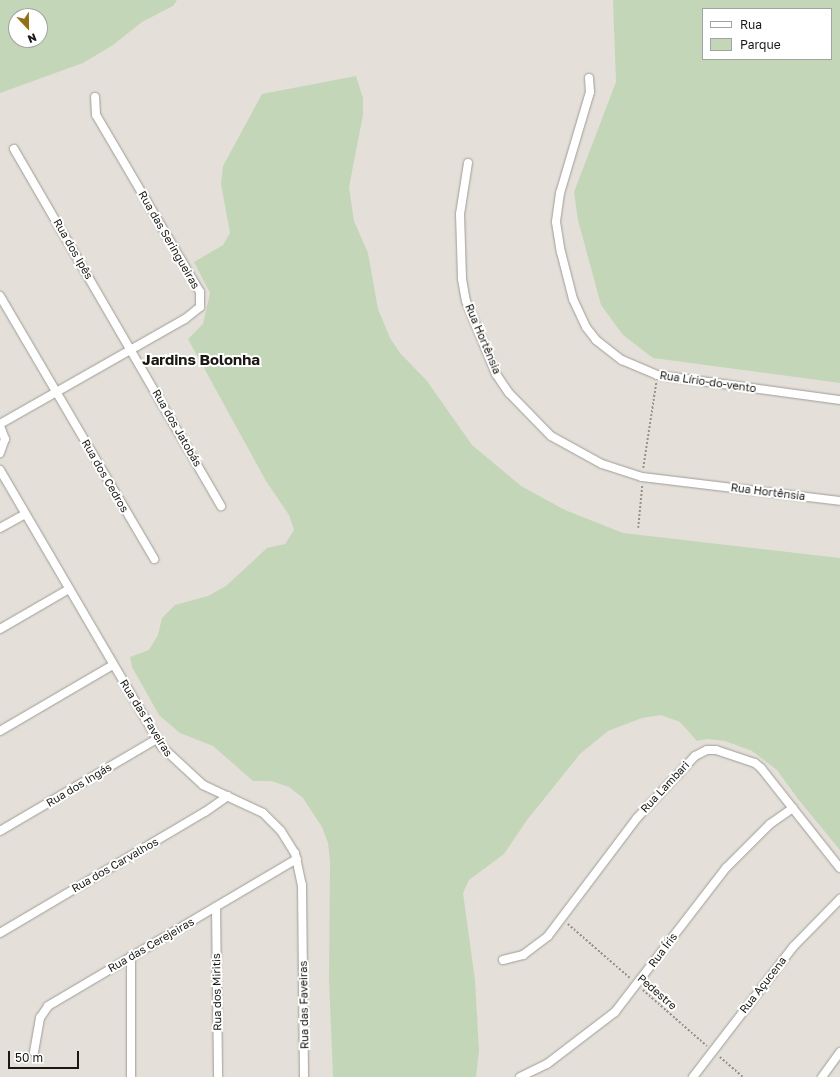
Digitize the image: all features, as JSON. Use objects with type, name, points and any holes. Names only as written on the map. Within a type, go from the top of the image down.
[{"type":"street","name":"Rua Lírio-do-vento","points":[[589,78],[590,92],[557,210],[561,252],[573,299],[586,327],[596,340],[622,360],[657,375],[840,400]]},
{"type":"street","name":"Rua das Seringueiras","points":[[0,425],[195,313],[200,307],[201,298],[96,115],[95,97]]},
{"type":"street","name":"Rua dos Ipês","points":[[14,149],[132,350]]},
{"type":"street","name":"Rua Hortênsia","points":[[468,163],[460,214],[462,279],[475,324],[496,374],[509,393],[551,436],[602,464],[642,477],[840,500]]},
{"type":"street","name":"Rua dos Cedros","points":[[0,296],[154,560]]},
{"type":"street","name":"Rua dos Jatobás","points":[[132,350],[221,506]]},
{"type":"street","points":[[0,425],[5,439],[0,453]]},
{"type":"street","name":"Rua das Faveiras","points":[[0,470],[157,739],[173,759],[190,775],[203,785],[251,806],[273,822],[288,841],[297,859],[302,885],[304,1077]]},
{"type":"street","points":[[0,528],[25,514]]},
{"type":"street","points":[[0,629],[69,589]]},
{"type":"street","points":[[0,731],[113,665]]},
{"type":"street","name":"Rua dos Ingás","points":[[0,831],[157,739]]},
{"type":"street","name":"Rua Lambari","points":[[503,960],[523,955],[548,936],[636,818],[700,752],[716,750],[755,763],[768,774],[792,808],[840,868]]},
{"type":"street","name":"Rua dos Carvalhos","points":[[0,933],[205,812],[228,796]]},
{"type":"street","name":"Rua Íris","points":[[520,1077],[547,1064],[615,1012],[726,868],[770,824],[792,808]]},
{"type":"street","name":"Rua das Cerejeiras","points":[[34,1052],[40,1018],[48,1006],[297,859]]},
{"type":"street","name":"Rua Açucena","points":[[693,1077],[794,946],[840,899]]},
{"type":"street","name":"Rua dos Miritis","points":[[216,907],[218,1077]]},
{"type":"street","points":[[131,956],[132,1077]]},
{"type":"street","points":[[822,1077],[840,1052]]},
{"type":"path","points":[[638,528],[642,477],[657,375]]},
{"type":"path","name":"Pedestre","points":[[561,919],[743,1077]]},
{"type":"green space","points":[[0,0],[177,0],[173,6],[142,22],[113,45],[83,63],[0,93]]},
{"type":"green space","points":[[613,0],[840,0],[840,383],[653,358],[623,335],[601,305],[578,220],[574,192],[616,82]]},
{"type":"green space","points":[[356,76],[363,98],[363,115],[349,187],[354,221],[368,253],[378,309],[390,338],[400,353],[427,381],[472,445],[521,486],[565,510],[623,533],[840,558],[840,850],[798,799],[777,770],[752,751],[725,741],[707,739],[697,741],[680,722],[661,715],[642,718],[608,731],[580,754],[527,820],[504,854],[469,880],[463,893],[475,980],[479,1051],[476,1077],[333,1077],[329,980],[330,861],[328,843],[322,827],[303,798],[289,787],[271,781],[253,781],[213,746],[180,733],[159,715],[132,667],[130,657],[149,650],[158,635],[162,618],[175,605],[208,596],[226,586],[267,548],[285,544],[294,530],[289,515],[266,481],[188,339],[203,324],[210,293],[194,262],[223,245],[230,233],[221,184],[223,166],[262,94]]},
{"type":"district","name":"Jardins Bolonha","points":[[201,360]]}]
